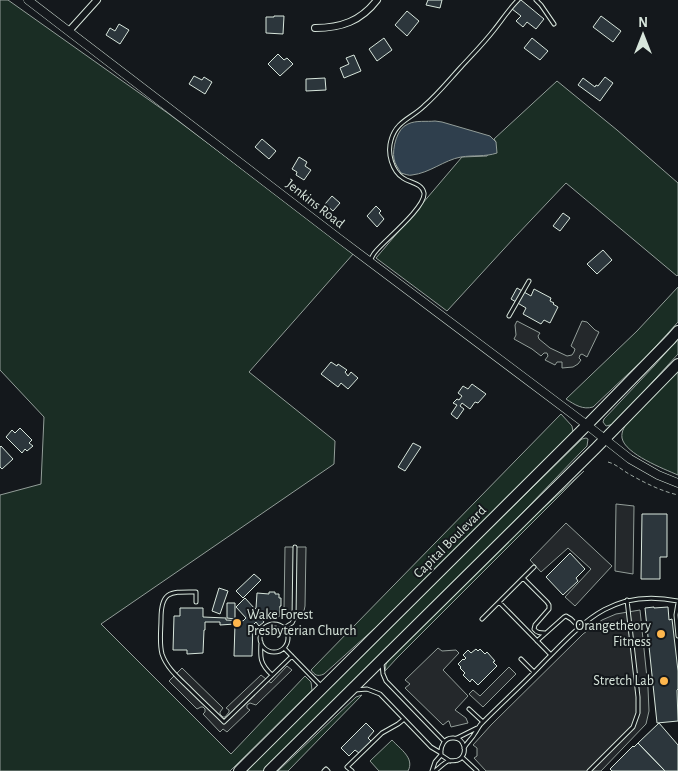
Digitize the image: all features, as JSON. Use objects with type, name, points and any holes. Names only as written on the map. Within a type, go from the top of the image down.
[{"type":"highway","name":"Capital Boulevard","points":[[239,771],[588,425],[678,331]]},
{"type":"highway","points":[[269,771],[605,440],[678,364]]},
{"type":"street","name":"Jenkins Road","points":[[28,0],[588,425],[630,459],[658,475],[678,483]]},
{"type":"street","points":[[69,31],[97,0]]},
{"type":"street","points":[[315,28],[330,28],[352,21],[370,9],[377,0]]},
{"type":"lane","points":[[370,261],[375,252],[400,228],[421,203],[424,196],[420,187],[403,178],[396,172],[392,164],[390,154],[391,140],[398,125],[423,107],[439,92],[493,32],[518,0]]},
{"type":"lane","points":[[536,0],[554,24]]},
{"type":"lane","points":[[508,316],[529,280]]},
{"type":"lane","points":[[284,628],[292,623],[294,619],[295,547]]},
{"type":"lane","points":[[482,619],[534,568]]},
{"type":"lane","points":[[523,578],[549,605],[548,612],[535,625],[534,629],[540,634],[546,633]]},
{"type":"lane","points":[[196,602],[196,592],[178,592],[166,597],[161,608],[161,647],[170,670],[224,722],[292,656]]},
{"type":"lane","points":[[434,771],[450,761],[456,761],[462,757],[464,748],[478,727],[579,627],[608,606],[627,600],[651,597],[678,602],[676,615],[678,636]]},
{"type":"lane","points":[[589,771],[632,727],[638,713],[638,697],[627,600]]},
{"type":"lane","points":[[499,602],[551,655]]},
{"type":"lane","points":[[537,641],[566,616],[579,627]]},
{"type":"lane","points":[[261,641],[266,649],[275,652],[284,648],[288,640],[286,631],[276,624],[267,626],[261,632],[260,657],[261,662],[272,676]]},
{"type":"lane","points":[[284,648],[322,688]]},
{"type":"lane","points":[[383,658],[382,668],[386,681],[444,741]]},
{"type":"lane","points":[[521,659],[534,672]]},
{"type":"lane","points":[[349,691],[367,689],[380,694],[431,747],[450,761]]},
{"type":"lane","points":[[469,709],[483,722]]},
{"type":"lane","points":[[352,771],[348,767],[382,733],[403,720]]},
{"type":"lane","points":[[434,771],[435,762],[441,754],[441,747],[444,741],[450,738],[457,738],[478,727]]},
{"type":"lane","points":[[457,738],[462,742],[464,748]]},
{"type":"lane","points":[[462,757],[477,771]]},
{"type":"lane","points":[[324,771],[326,769],[328,771]]},
{"type":"path","points":[[608,462],[645,482],[678,495]]},
{"type":"green space","points":[[0,0],[8,0],[169,114],[354,253],[249,372],[335,441],[334,464],[101,624],[231,754],[305,676],[311,682],[312,690],[230,771],[0,771],[0,495],[41,484],[44,417],[0,370]]},
{"type":"green space","points":[[557,81],[678,183],[678,275],[566,183],[447,311],[376,258],[462,157],[487,156],[496,142],[494,139]]},
{"type":"green space","points":[[678,287],[678,322],[647,356],[593,407],[582,407],[566,399],[637,331]]},
{"type":"green space","points":[[678,339],[678,354],[614,424],[606,426],[603,422],[604,419]]},
{"type":"green space","points":[[678,370],[678,475],[655,465],[630,450],[625,444],[622,435],[629,420]]},
{"type":"green space","points":[[561,414],[572,426],[573,432],[385,619],[324,674],[316,675],[311,670]]},
{"type":"green space","points":[[582,439],[588,439],[587,446],[478,559],[263,771],[243,771]]},
{"type":"green space","points":[[584,471],[385,671],[389,660],[520,529]]},
{"type":"green space","points":[[362,695],[288,771],[278,771],[356,697]]},
{"type":"green space","points":[[392,740],[408,758],[410,766],[408,771],[379,771],[370,761]]},
{"type":"shaded area","points":[[517,321],[540,333],[539,339],[550,348],[567,356],[572,355],[574,352],[575,349],[571,346],[582,321],[587,322],[599,332],[587,357],[582,354],[578,364],[573,367],[562,368],[562,362],[557,362],[555,365],[545,360],[548,356],[547,353],[541,356],[514,339]]},
{"type":"shaded area","points":[[616,504],[634,506],[633,574],[615,571]]},
{"type":"shaded area","points":[[566,523],[612,566],[575,606],[565,597],[591,569],[568,548],[541,572],[530,560]]},
{"type":"shaded area","points":[[285,547],[306,547],[305,606],[303,616],[284,610]]},
{"type":"shaded area","points":[[640,610],[648,688],[649,711],[646,724],[601,771],[486,771],[474,758],[477,756],[477,748],[473,745],[491,725],[583,634],[602,620],[616,614]]},
{"type":"shaded area","points":[[438,648],[442,651],[456,650],[459,653],[443,670],[468,696],[455,710],[466,718],[468,723],[451,727],[448,721],[443,725],[405,688],[410,684],[405,680]]},
{"type":"shaded area","points":[[287,666],[292,670],[256,705],[250,703],[247,705],[247,708],[250,710],[227,732],[223,729],[220,732],[203,714],[205,709],[203,707],[197,709],[169,681],[182,668],[223,708],[220,714],[225,717],[229,712],[226,708],[261,675],[271,683]]},
{"type":"shaded area","points":[[509,667],[516,674],[483,707],[469,694],[473,690],[480,696]]},
{"type":"water","points":[[435,121],[490,136],[496,142],[497,153],[466,156],[419,174],[401,173],[394,159],[398,134],[404,126],[411,123]]},
{"type":"building","points":[[428,0],[442,0],[440,8],[426,5]]},
{"type":"building","points":[[520,0],[544,19],[536,29],[527,22],[523,27],[516,21],[521,16],[512,9]]},
{"type":"building","points":[[407,11],[419,21],[407,36],[395,25]]},
{"type":"building","points":[[284,16],[283,34],[266,33],[266,17]]},
{"type":"building","points":[[601,16],[621,31],[613,42],[593,27]]},
{"type":"building","points":[[119,24],[129,30],[120,44],[106,35],[110,28],[115,31]]},
{"type":"building","points":[[384,38],[392,50],[377,61],[369,49]]},
{"type":"building","points":[[532,38],[548,51],[540,60],[524,48]]},
{"type":"building","points":[[278,54],[284,60],[287,58],[293,64],[280,76],[268,64]]},
{"type":"building","points":[[354,55],[361,71],[344,78],[340,68],[349,64],[346,58]]},
{"type":"building","points":[[194,76],[202,80],[204,77],[212,82],[205,94],[189,84]]},
{"type":"building","points":[[605,77],[613,83],[600,101],[578,85],[583,78],[595,87]]},
{"type":"building","points":[[325,78],[326,90],[306,91],[306,79]]},
{"type":"building","points":[[262,139],[276,151],[269,159],[255,147]]},
{"type":"building","points":[[299,157],[307,162],[305,166],[311,170],[304,180],[296,175],[297,172],[292,169]]},
{"type":"building","points":[[332,196],[340,203],[333,211],[325,204]]},
{"type":"building","points":[[376,206],[381,211],[379,213],[384,219],[377,227],[367,216]]},
{"type":"building","points":[[563,213],[570,218],[560,231],[553,226]]},
{"type":"building","points":[[603,250],[612,260],[597,274],[587,264]]},
{"type":"building","points":[[517,288],[531,296],[534,289],[551,298],[550,301],[558,307],[550,323],[544,320],[541,324],[523,314],[526,308],[511,299]]},
{"type":"building","points":[[331,362],[347,370],[345,372],[348,376],[351,372],[358,378],[348,389],[341,383],[338,387],[321,374]]},
{"type":"building","points":[[472,384],[486,394],[478,403],[475,402],[470,409],[462,403],[460,406],[464,409],[457,419],[451,414],[457,405],[453,403],[462,396],[458,393],[463,386],[468,389]]},
{"type":"building","points":[[20,428],[32,440],[29,443],[33,446],[27,451],[25,449],[22,453],[6,437],[12,430],[15,433]]},
{"type":"building","points":[[413,443],[421,447],[405,471],[398,467]]},
{"type":"building","points":[[1,446],[13,459],[2,469],[0,467]]},
{"type":"building","points":[[642,514],[667,514],[667,557],[660,557],[660,579],[641,579]]},
{"type":"building","points":[[570,553],[585,569],[576,578],[578,581],[563,595],[546,577]]},
{"type":"building","points":[[254,574],[261,580],[243,598],[236,591]]},
{"type":"building","points":[[219,588],[228,591],[220,614],[212,611]]},
{"type":"building","name":"Wake Forest Presbyterian Church","points":[[269,592],[279,594],[279,598],[281,598],[279,617],[262,617],[264,622],[259,626],[256,622],[253,625],[252,656],[234,656],[235,624],[220,625],[220,622],[205,622],[203,653],[187,654],[187,650],[173,650],[174,616],[180,616],[180,608],[203,608],[203,617],[243,621],[246,618],[236,607],[245,598],[255,609],[257,593],[269,594]]},
{"type":"building","points":[[227,603],[235,603],[235,619],[227,618]]},
{"type":"building","points":[[668,607],[669,620],[672,619],[678,671],[678,721],[657,723],[645,608]]},
{"type":"building","points":[[476,649],[478,651],[480,649],[485,654],[487,652],[497,666],[478,685],[472,679],[470,682],[463,675],[465,673],[458,664],[466,658],[463,655],[468,650],[471,653]]},
{"type":"building","points":[[366,723],[374,731],[368,738],[371,741],[359,753],[355,750],[349,756],[341,748]]},
{"type":"building","points":[[659,723],[678,745],[678,771],[665,771],[638,743]]},
{"type":"building","points":[[638,743],[665,771],[612,771],[610,769]]},
{"type":"place","name":"Wake Forest Presbyterian Church","points":[[237,623]]},
{"type":"place","name":"Orangetheory Fitness","points":[[661,634]]},
{"type":"place","name":"Stretch Lab","points":[[664,681]]}]
